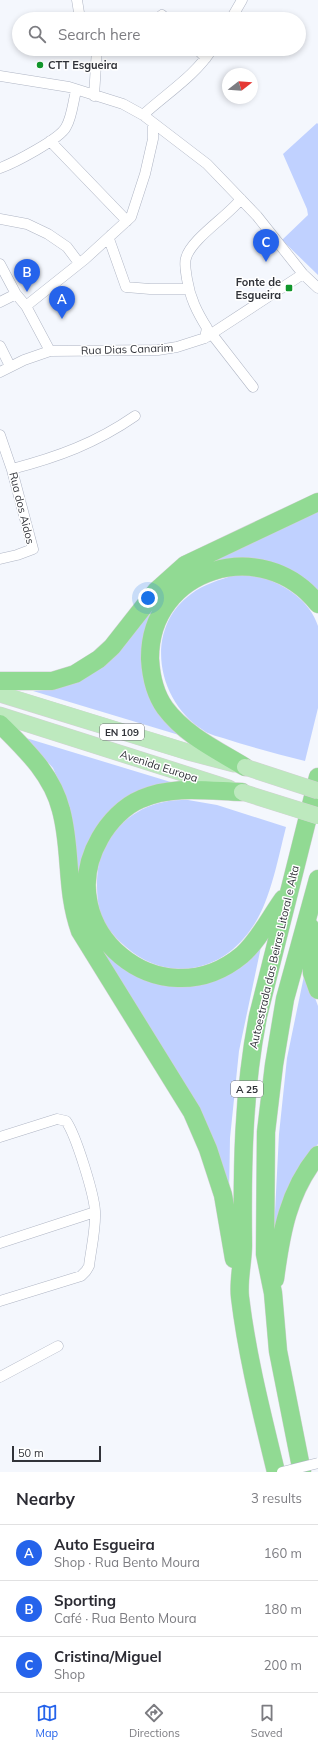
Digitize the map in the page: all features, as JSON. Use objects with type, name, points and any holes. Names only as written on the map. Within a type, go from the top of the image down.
[{"type":"highway","points":[[0,681],[52,681],[75,674],[99,659],[112,647],[156,591],[185,565],[318,502]]},
{"type":"highway","points":[[245,767],[194,737],[178,724],[159,699],[152,678],[150,652],[153,634],[160,615],[177,592],[194,580],[217,570],[241,566],[264,568],[279,573],[303,587],[318,604]]},
{"type":"highway","points":[[0,724],[38,764],[54,789],[59,801],[64,824],[71,900],[80,931],[184,1099],[204,1139],[223,1196],[240,1295]]},
{"type":"highway","name":"Autoestrada das Beiras Litoral e Alta","points":[[276,1472],[248,1354],[240,1295],[243,1254],[242,1175],[251,1049],[318,777]]},
{"type":"highway","points":[[242,792],[188,790],[153,794],[140,799],[113,819],[94,848],[88,871],[88,901],[94,921],[107,942],[132,965],[162,976],[195,978],[218,971],[242,954],[257,937],[290,888]]},
{"type":"highway","name":"Autoestrada das Beiras Litoral e Alta","points":[[302,1472],[278,1351],[273,1293],[265,1254],[266,1132],[274,1065],[285,999],[318,879]]},
{"type":"highway","points":[[309,912],[312,973],[318,990]]},
{"type":"highway","points":[[273,1293],[279,1244],[284,1221],[302,1179],[318,1155]]},
{"type":"main road","name":"Avenida Europa","points":[[0,694],[188,752],[245,767],[318,791]]},
{"type":"main road","name":"Avenida Europa","points":[[0,715],[318,816]]},
{"type":"street","points":[[77,0],[79,12]]},
{"type":"street","points":[[235,12],[242,0]]},
{"type":"street","points":[[94,96],[97,56]]},
{"type":"street","points":[[143,115],[173,90],[206,58]]},
{"type":"street","points":[[0,76],[69,87],[76,91],[123,104],[143,115],[207,164],[241,199],[303,274],[318,288]]},
{"type":"street","points":[[0,168],[29,154],[50,141],[66,128],[76,91]]},
{"type":"street","points":[[26,306],[80,263],[131,217],[145,174],[152,139],[153,124]]},
{"type":"street","points":[[50,141],[127,221]]},
{"type":"street","points":[[241,199],[226,216],[197,240],[187,253],[185,260],[191,297],[207,328],[208,336],[254,388]]},
{"type":"street","points":[[0,219],[27,224],[48,234],[67,247],[80,263]]},
{"type":"street","points":[[111,235],[109,239],[126,287],[150,289],[189,289]]},
{"type":"street","points":[[0,264],[16,294],[26,306],[50,351]]},
{"type":"street","name":"Rua Dias Canarim","points":[[0,372],[24,360],[50,351],[158,350],[177,347],[208,336],[303,274]]},
{"type":"street","points":[[0,302],[16,294]]},
{"type":"street","points":[[0,346],[10,366]]},
{"type":"street","points":[[12,469],[44,461],[75,450],[98,439],[135,416]]},
{"type":"street","name":"Rua dos Aidos","points":[[0,435],[12,469],[33,548],[0,560]]},
{"type":"street","points":[[0,1137],[57,1119],[66,1121],[78,1150],[94,1200],[95,1212],[89,1266],[81,1276],[0,1301]]},
{"type":"street","points":[[0,1243],[95,1212]]},
{"type":"street","points":[[0,1378],[58,1346]]},
{"type":"street","points":[[282,1472],[318,1463]]},
{"type":"shaded area","points":[[317,123],[318,275],[282,240],[308,215],[307,209],[283,154]]},
{"type":"shaded area","points":[[318,511],[318,592],[298,574],[280,565],[261,560],[240,561],[201,569],[145,637],[179,735],[33,691],[57,689],[144,616],[188,572]]},
{"type":"shaded area","points":[[235,575],[257,576],[287,589],[303,601],[314,617],[318,626],[318,708],[305,761],[212,735],[187,717],[175,701],[166,683],[162,664],[162,645],[166,626],[176,609],[191,594],[201,588]]},
{"type":"shaded area","points":[[26,738],[174,783],[143,791],[86,854],[107,949],[194,984],[262,942],[239,1051],[230,1138],[229,1196],[212,1139],[186,1086],[93,941],[82,918],[68,803],[53,768]]},
{"type":"shaded area","points":[[188,800],[217,805],[286,827],[268,894],[258,919],[251,929],[239,944],[225,955],[209,964],[193,968],[176,969],[159,966],[142,958],[126,947],[111,932],[104,922],[99,908],[97,874],[103,850],[115,830],[122,823],[146,807],[170,801]]},
{"type":"shaded area","points":[[305,971],[318,1006],[318,1144],[300,1167],[274,1231],[279,1134],[287,1058]]},
{"type":"place","name":"CTT Esgueira","points":[[40,65]]},
{"type":"place","name":"Cristina/Miguel","points":[[266,262]]},
{"type":"place","name":"Fonte de Esgueira","points":[[289,288]]},
{"type":"place","name":"Sporting","points":[[27,292]]},
{"type":"place","name":"Auto Esgueira","points":[[62,319]]}]
